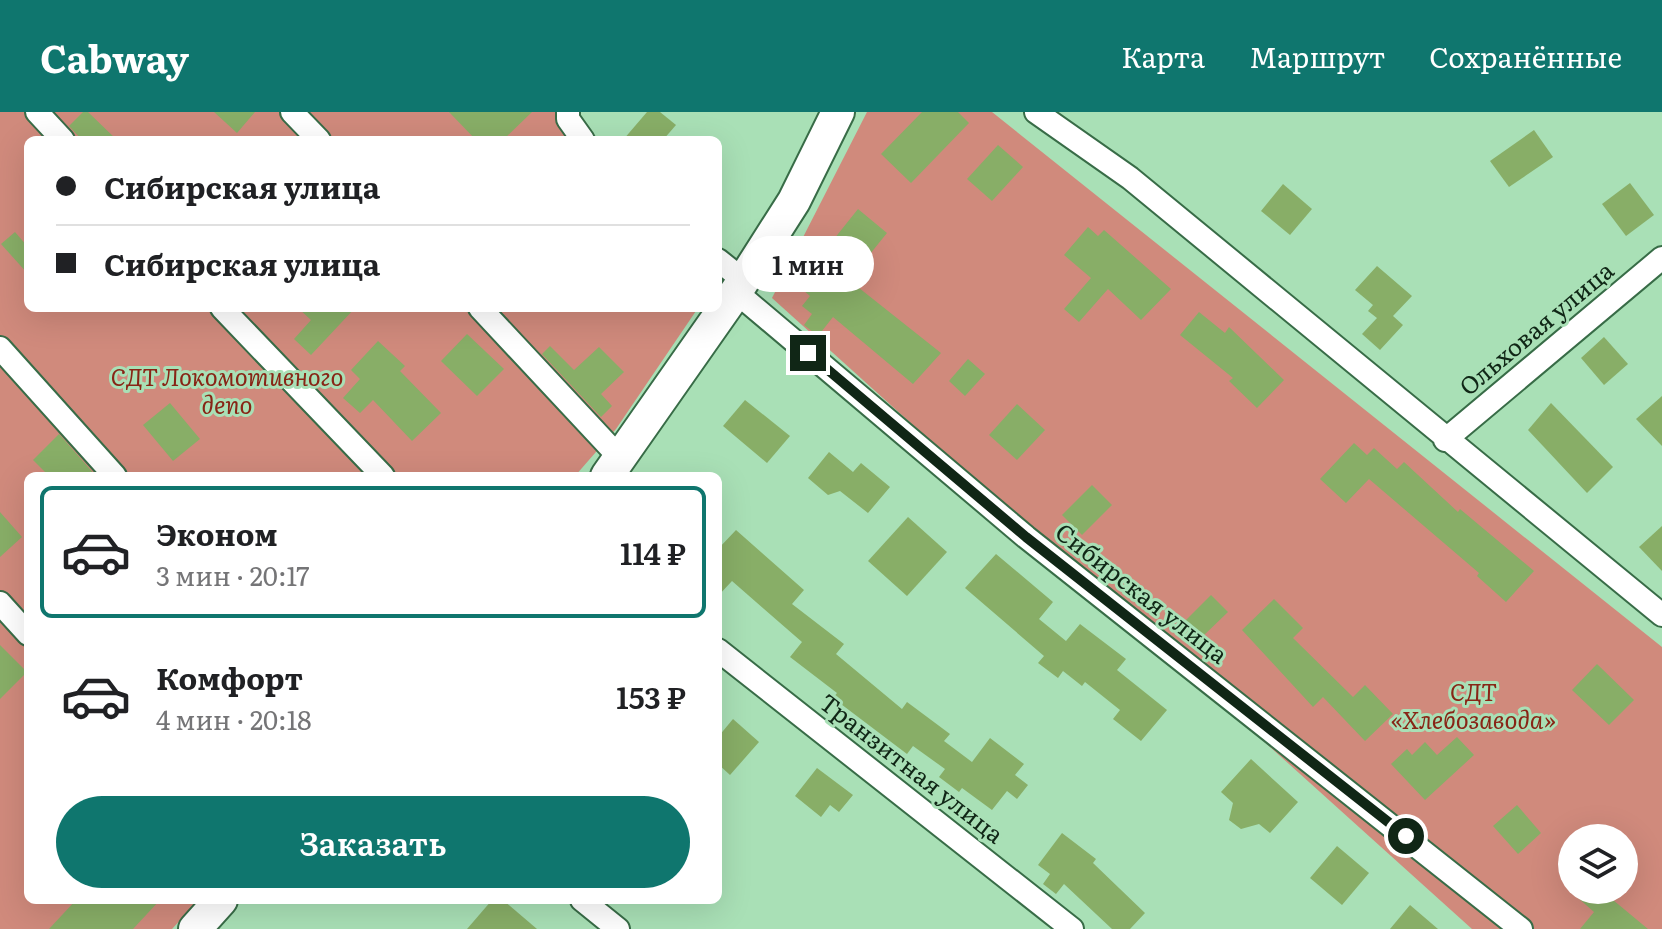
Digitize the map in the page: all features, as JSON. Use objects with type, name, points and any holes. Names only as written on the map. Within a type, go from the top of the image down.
[{"type":"street","points":[[37,112],[59,136]]},
{"type":"street","points":[[292,112],[315,136]]},
{"type":"street","points":[[722,311],[794,201],[838,112]]},
{"type":"street","points":[[1036,112],[1130,178],[1445,440],[1661,613]]},
{"type":"street","points":[[566,114],[580,136]]},
{"type":"street","name":"Ольховая улица","points":[[1445,440],[1662,258]]},
{"type":"street","name":"Сибирская улица","points":[[722,265],[739,286],[1026,537],[1521,929]]},
{"type":"street","points":[[226,312],[379,472]]},
{"type":"street","points":[[483,312],[614,468],[721,312]]},
{"type":"street","points":[[0,348],[111,472]]},
{"type":"street","points":[[0,603],[24,630]]},
{"type":"street","name":"Транзитная улица","points":[[722,653],[1072,929]]},
{"type":"street","points":[[195,929],[217,904]]},
{"type":"street","points":[[587,904],[618,929]]},
{"type":"green space","name":"СДТ Локомотивного депо","points":[[0,112],[572,112],[575,136],[24,136],[24,312],[695,312],[616,429],[578,472],[24,472],[24,904],[195,904],[172,929],[0,929]]},
{"type":"green space","name":"СДТ «Хлебозавода»","points":[[867,112],[992,112],[1662,647],[1662,929],[1472,929],[772,298]]},
{"type":"building","points":[[83,112],[88,112],[113,136],[78,136],[69,126]]},
{"type":"building","points":[[214,112],[255,112],[237,133]]},
{"type":"building","points":[[449,112],[532,112],[507,136],[472,136]]},
{"type":"building","points":[[647,112],[660,112],[676,125],[666,136],[626,136]]},
{"type":"building","points":[[922,112],[958,112],[969,123],[911,183],[881,154]]},
{"type":"building","points":[[1534,130],[1553,157],[1509,187],[1490,161]]},
{"type":"building","points":[[998,145],[1023,167],[992,201],[967,179]]},
{"type":"building","points":[[1630,183],[1654,215],[1626,236],[1602,204]]},
{"type":"building","points":[[1283,184],[1312,209],[1290,235],[1261,211]]},
{"type":"building","points":[[858,209],[887,233],[849,280],[941,353],[913,384],[833,317],[818,336],[804,325],[812,314],[802,306],[810,296],[803,290],[840,243],[834,239]]},
{"type":"building","points":[[1088,227],[1098,236],[1104,230],[1171,289],[1141,320],[1108,289],[1079,322],[1064,309],[1091,278],[1064,255]]},
{"type":"building","points":[[15,232],[24,242],[24,270],[1,244]]},
{"type":"building","points":[[1377,266],[1412,296],[1393,316],[1403,325],[1380,350],[1362,334],[1377,318],[1368,311],[1373,305],[1355,290]]},
{"type":"building","points":[[302,312],[351,312],[311,355],[294,339],[311,320]]},
{"type":"building","points":[[1199,312],[1225,333],[1229,327],[1284,380],[1257,408],[1229,381],[1233,378],[1180,335]]},
{"type":"building","points":[[467,334],[504,369],[477,396],[441,361]]},
{"type":"building","points":[[1604,337],[1628,364],[1604,385],[1581,358]]},
{"type":"building","points":[[378,341],[405,366],[400,371],[441,413],[412,441],[373,400],[360,413],[343,398],[360,379],[351,370]]},
{"type":"building","points":[[550,346],[574,370],[599,347],[624,372],[601,394],[612,406],[601,417],[542,354]]},
{"type":"building","points":[[968,359],[985,374],[965,396],[949,381]]},
{"type":"building","points":[[1662,396],[1662,446],[1636,419]]},
{"type":"building","points":[[745,400],[790,436],[767,463],[723,426]]},
{"type":"building","points":[[170,403],[200,439],[173,461],[143,425]]},
{"type":"building","points":[[1551,403],[1613,467],[1587,493],[1528,430]]},
{"type":"building","points":[[1017,404],[1045,430],[1017,460],[989,435]]},
{"type":"building","points":[[59,434],[92,472],[45,472],[33,460]]},
{"type":"building","points":[[1354,443],[1367,455],[1374,448],[1397,469],[1404,462],[1458,512],[1460,509],[1534,571],[1506,602],[1477,576],[1479,573],[1369,479],[1346,503],[1320,479]]},
{"type":"building","points":[[829,452],[853,472],[861,463],[890,487],[868,513],[840,491],[828,495],[808,478]]},
{"type":"building","points":[[1092,485],[1112,505],[1082,535],[1062,515]]},
{"type":"building","points":[[0,512],[22,537],[0,557]]},
{"type":"building","points":[[908,517],[947,552],[907,596],[868,561]]},
{"type":"building","points":[[1662,526],[1662,571],[1639,547]]},
{"type":"building","points":[[736,530],[804,590],[792,604],[844,644],[836,654],[902,709],[907,702],[950,734],[944,741],[972,762],[990,738],[1024,764],[1015,775],[1028,785],[1017,799],[1007,791],[992,810],[962,788],[959,792],[939,777],[945,769],[913,746],[907,754],[833,698],[837,693],[790,657],[802,642],[732,581],[722,592],[722,545]]},
{"type":"building","points":[[996,554],[1053,602],[1039,619],[1066,641],[1080,624],[1126,659],[1117,670],[1167,710],[1141,741],[1113,719],[1120,710],[1085,682],[1082,686],[1063,671],[1058,678],[1038,663],[1044,656],[965,588]]},
{"type":"building","points":[[1211,595],[1228,612],[1200,639],[1184,622]]},
{"type":"building","points":[[1274,599],[1303,628],[1293,638],[1353,697],[1365,685],[1393,714],[1365,741],[1323,697],[1313,707],[1242,630]]},
{"type":"building","points":[[0,645],[24,669],[24,675],[0,699]]},
{"type":"building","points":[[1597,664],[1634,700],[1609,725],[1572,690]]},
{"type":"building","points":[[733,719],[759,742],[730,775],[722,768],[722,732]]},
{"type":"building","points":[[1457,737],[1474,755],[1425,800],[1391,764],[1407,749],[1412,755],[1425,742],[1437,755]]},
{"type":"building","points":[[1251,759],[1298,802],[1270,833],[1259,824],[1241,829],[1229,820],[1233,803],[1221,792]]},
{"type":"building","points":[[817,768],[853,795],[839,812],[830,805],[821,817],[795,796]]},
{"type":"building","points":[[1517,805],[1541,833],[1518,854],[1493,826]]},
{"type":"building","points":[[1062,833],[1096,859],[1093,863],[1145,913],[1130,929],[1112,929],[1064,884],[1056,894],[1043,884],[1050,874],[1038,865]]},
{"type":"building","points":[[1337,846],[1369,873],[1342,905],[1310,878]]},
{"type":"building","points":[[72,904],[156,904],[133,929],[49,929]]},
{"type":"building","points":[[489,904],[508,904],[537,929],[467,929]]},
{"type":"building","points":[[1585,904],[1618,904],[1648,929],[1580,929],[1594,912]]},
{"type":"building","points":[[1410,905],[1438,929],[1390,929]]},
{"type":"route","points":[[808,353],[1026,537],[1406,836]]}]
